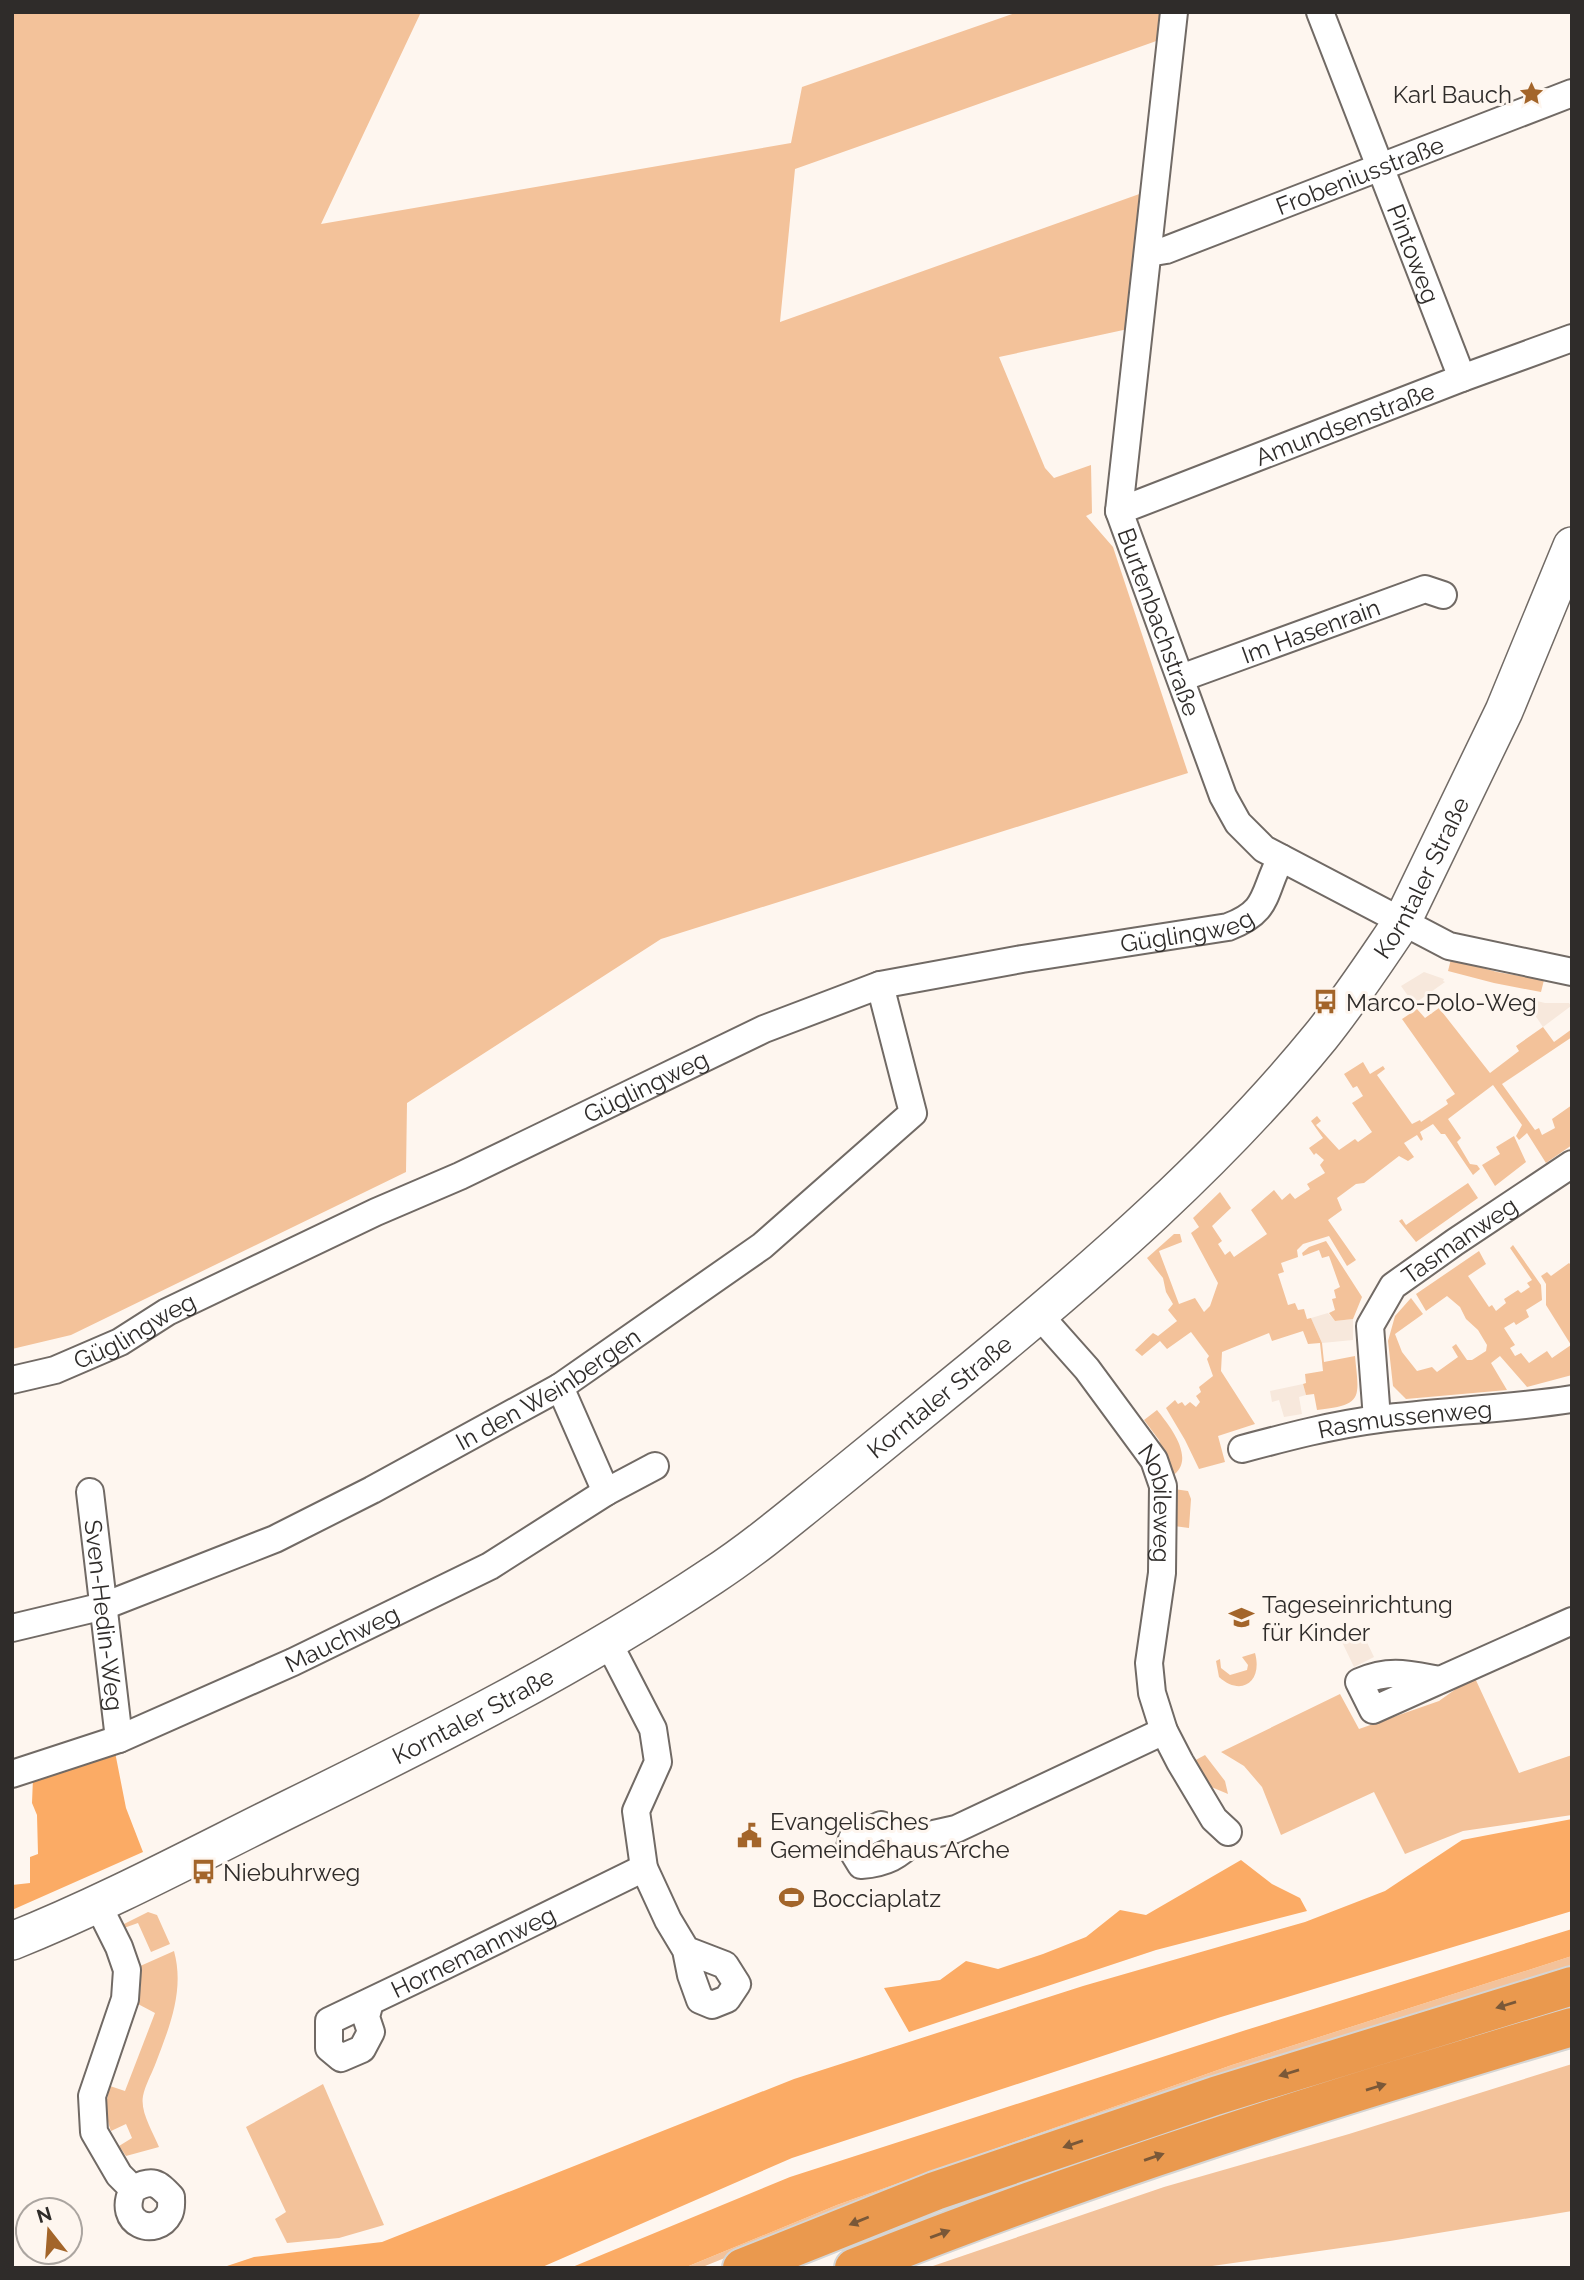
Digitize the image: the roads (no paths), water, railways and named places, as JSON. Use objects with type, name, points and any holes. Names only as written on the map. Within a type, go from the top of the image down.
[{"type":"highway","points":[[742,2268],[935,2191],[1215,2096],[1572,1986]]},
{"type":"highway","points":[[854,2268],[1050,2193],[1217,2136],[1572,2027]]},
{"type":"street","name":"Burtenbachstraße","points":[[1174,12],[1119,511],[1223,796],[1238,823],[1264,849],[1402,922]]},
{"type":"street","name":"Pintoweg","points":[[1320,12],[1462,378]]},
{"type":"street","name":"Frobeniusstraße","points":[[1148,253],[1167,250],[1572,93]]},
{"type":"street","name":"Amundsenstraße","points":[[1119,511],[1572,338]]},
{"type":"street","name":"Korntaler Straße","points":[[12,1941],[97,1903],[349,1780],[541,1681],[608,1642],[715,1574],[777,1528],[1039,1315],[1189,1180],[1258,1108],[1322,1034],[1402,922],[1504,711],[1572,546]]},
{"type":"street","name":"Im Hasenrain","points":[[1181,678],[1425,589],[1443,595]]},
{"type":"street","name":"Güglingweg","points":[[12,1380],[55,1370],[120,1342],[167,1312],[764,1029],[880,985],[1022,959],[1228,927],[1247,920],[1260,908],[1281,858]]},
{"type":"street","points":[[1402,922],[1449,946],[1572,972]]},
{"type":"street","name":"In den Weinbergen","points":[[12,1628],[104,1606],[275,1539],[372,1490],[560,1387],[762,1246],[913,1113],[880,985]]},
{"type":"street","name":"Tasmanweg","points":[[1377,1419],[1370,1326],[1394,1286],[1572,1164]]},
{"type":"street","name":"Nobileweg","points":[[1039,1315],[1087,1369],[1154,1460],[1163,1486],[1162,1573],[1149,1663],[1152,1693],[1164,1731],[1180,1762],[1214,1819],[1228,1832]]},
{"type":"street","points":[[560,1387],[606,1492]]},
{"type":"street","name":"Rasmussenweg","points":[[1242,1449],[1306,1432],[1377,1419],[1521,1407],[1572,1399]]},
{"type":"street","name":"Mauchweg","points":[[12,1774],[119,1739],[293,1662],[490,1566],[606,1492],[655,1466]]},
{"type":"street","name":"Sven-Hedin-Weg","points":[[90,1492],[119,1739]]},
{"type":"street","points":[[1439,1680],[1572,1621]]},
{"type":"street","points":[[608,1642],[653,1729],[658,1762],[636,1811],[644,1868],[667,1920],[686,1950]]},
{"type":"street","points":[[916,1838],[881,1825],[852,1839],[850,1847],[861,1865],[878,1864],[902,1852],[916,1838],[956,1829],[1164,1731]]},
{"type":"street","name":"Hornemannweg","points":[[329,2048],[329,2021],[644,1868]]},
{"type":"street","points":[[97,1903],[127,1970],[125,1999],[92,2096],[94,2132],[119,2175],[133,2189]]},
{"type":"place","name":"Karl Bauch","points":[[1532,94]]},
{"type":"place","name":"Marco-Polo-Weg","points":[[1326,1002]]},
{"type":"place","name":"Tageseinrichtung für Kinder","points":[[1242,1618]]},
{"type":"place","name":"Evangelisches Gemeindehaus Arche","points":[[750,1835]]},
{"type":"place","name":"Niebuhrweg","points":[[203,1872]]},
{"type":"place","name":"Bocciaplatz","points":[[792,1898]]}]
